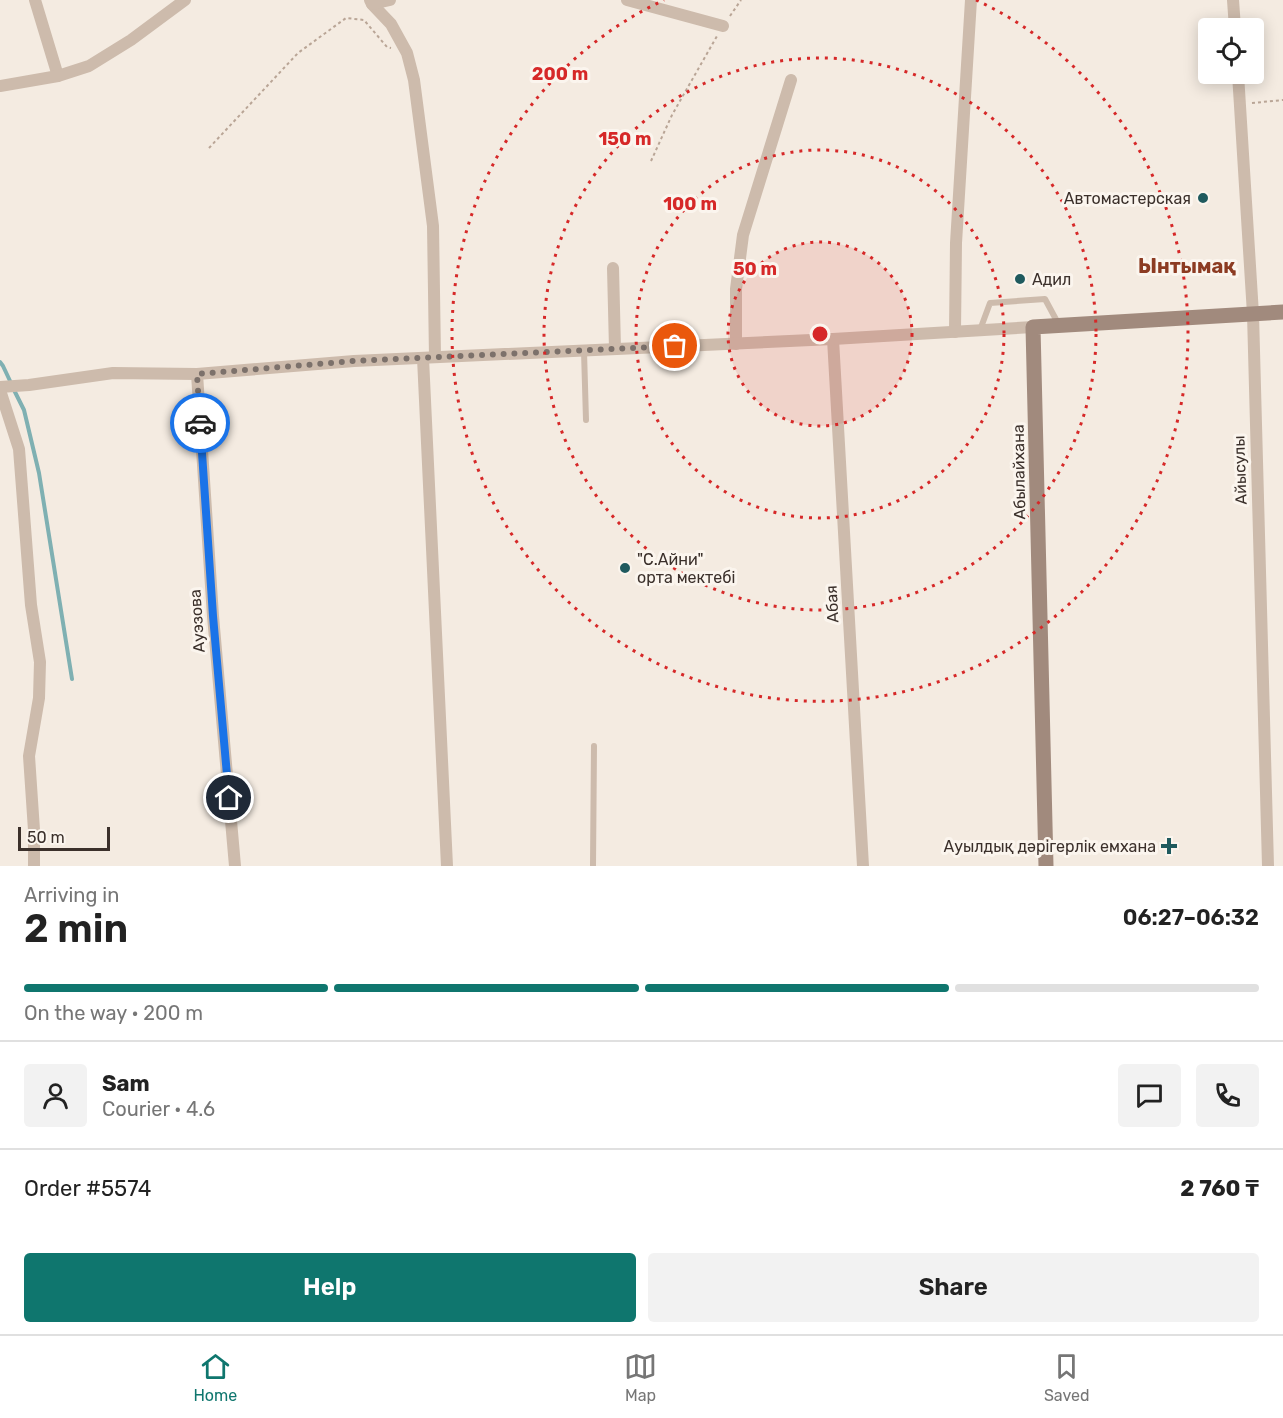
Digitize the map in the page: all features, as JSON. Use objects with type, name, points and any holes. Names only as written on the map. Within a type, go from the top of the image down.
[{"type":"main road","points":[[1033,327],[1283,312]]},
{"type":"main road","name":"Абылайхана","points":[[1033,327],[1046,866]]},
{"type":"street","points":[[35,0],[58,76]]},
{"type":"street","points":[[0,86],[58,76],[89,66],[131,40],[185,0]]},
{"type":"street","points":[[371,2],[390,0]]},
{"type":"street","points":[[627,0],[723,26]]},
{"type":"street","points":[[955,332],[956,243],[971,0]]},
{"type":"street","points":[[1233,0],[1234,18]]},
{"type":"street","points":[[371,2],[391,24],[407,53],[414,80],[432,226],[429,358],[447,866]]},
{"type":"street","points":[[736,344],[736,289],[744,236],[791,80]]},
{"type":"street","name":"Айысулы","points":[[1239,84],[1252,314],[1268,866]]},
{"type":"street","points":[[613,268],[615,349]]},
{"type":"street","points":[[34,866],[29,756],[39,698],[40,662],[31,605],[19,449],[0,388],[113,373],[197,374],[354,361],[736,344],[1033,327]]},
{"type":"street","name":"Абая","points":[[833,339],[863,866]]},
{"type":"street","name":"Ауэзова","points":[[197,374],[213,616],[235,866]]},
{"type":"lane","points":[[980,330],[990,303],[1045,299],[1060,326]]},
{"type":"lane","points":[[584,351],[586,420]]},
{"type":"lane","points":[[592,866],[594,746]]},
{"type":"path","points":[[651,160],[672,115],[723,26],[741,0]]},
{"type":"path","points":[[209,148],[298,52],[346,18],[364,20],[387,46],[407,53]]},
{"type":"path","points":[[1240,104],[1283,100]]},
{"type":"waterway","points":[[0,362],[11,383]]},
{"type":"waterway","points":[[14,390],[24,410],[39,473],[72,679]]},
{"type":"way so far","points":[[200,423],[197,374],[354,361],[675,346]]},
{"type":"place","name":"Автомастерская","points":[[1203,198]]},
{"type":"place","name":"Адил","points":[[1020,279]]},
{"type":"place","name":"\"С.Айни\" орта мектебі","points":[[625,568]]},
{"type":"place","name":"Ауылдық дәрігерлік емхана","points":[[1169,846]]},
{"type":"district","name":"Ынтымақ","points":[[1187,266]]},
{"type":"route","points":[[200,423],[213,616],[229,798]]}]
